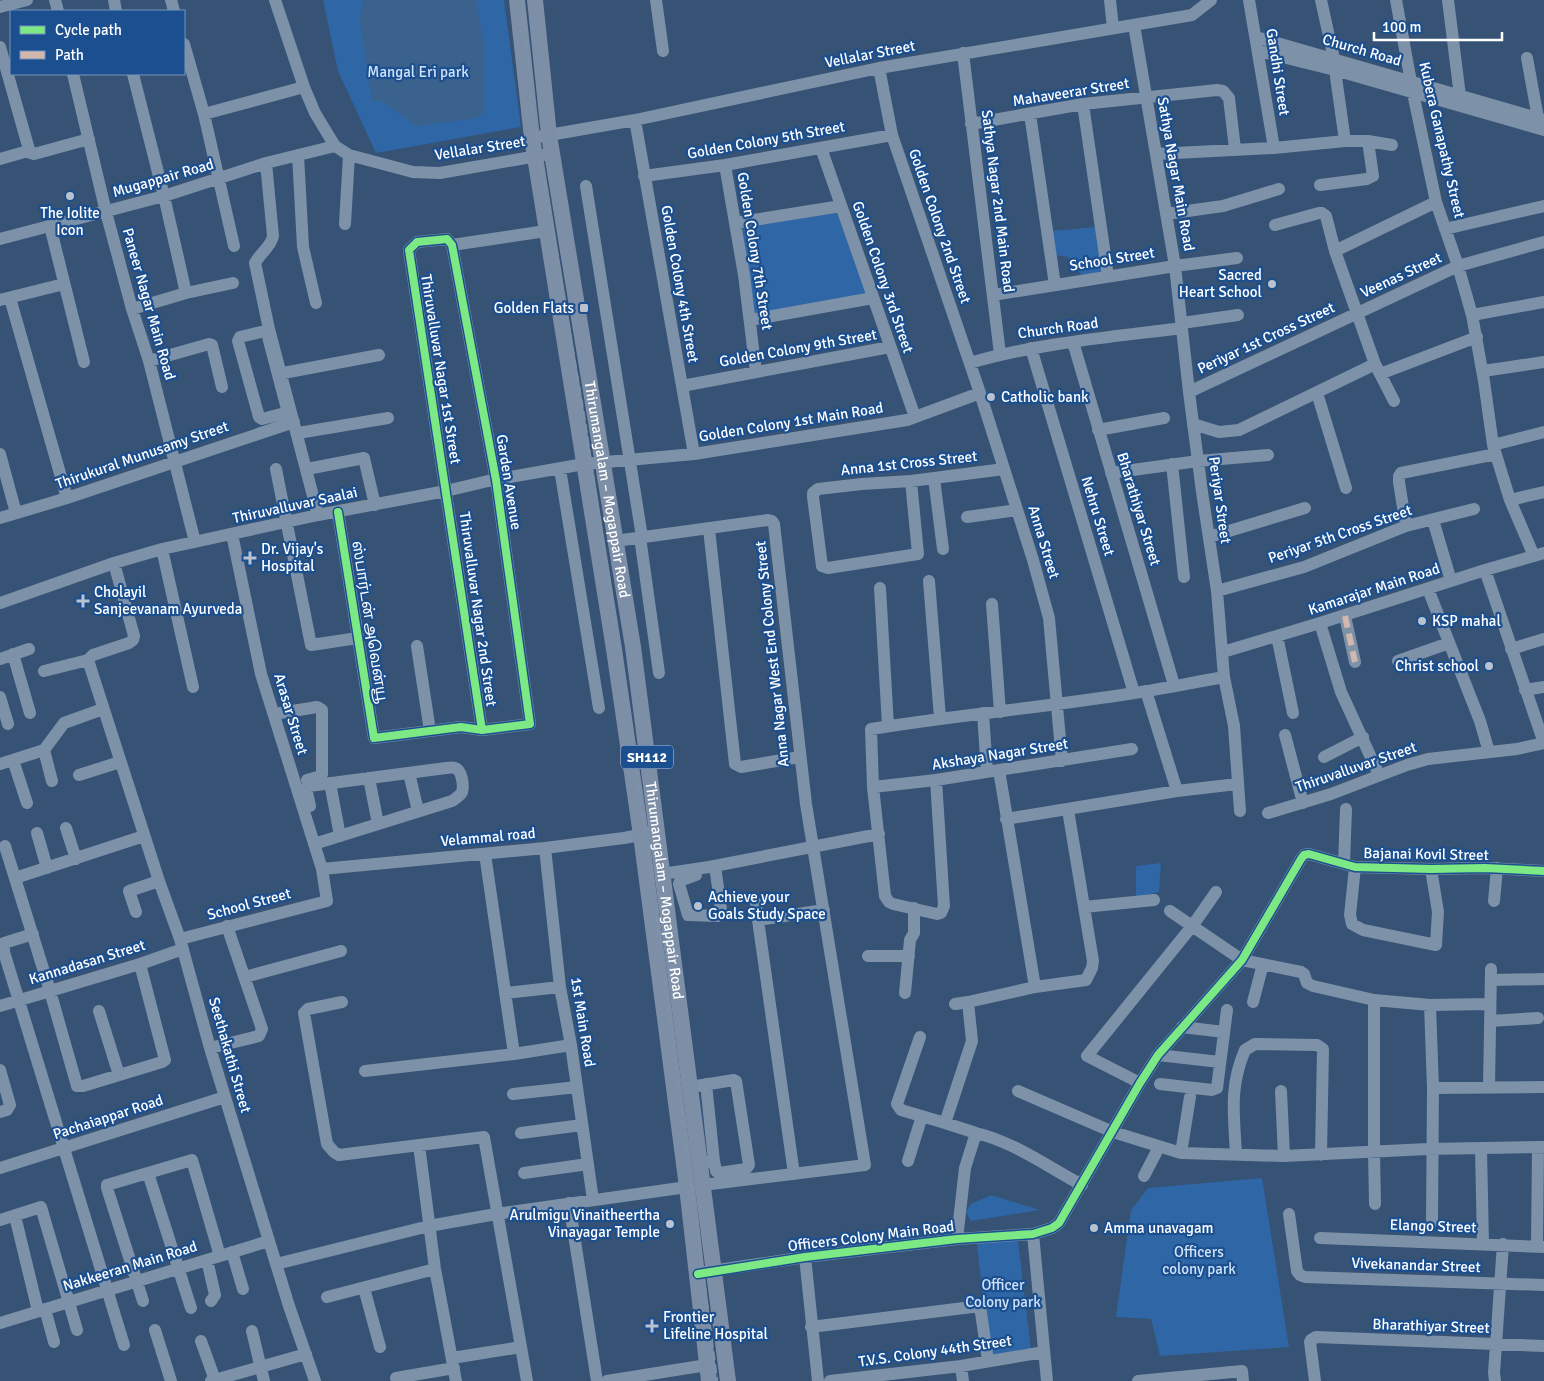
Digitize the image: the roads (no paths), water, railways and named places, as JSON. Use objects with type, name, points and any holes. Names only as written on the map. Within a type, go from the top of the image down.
[{"type":"main road","name":"Thirumangalam – Mogappair Road","points":[[517,0],[534,156],[613,639],[649,833],[662,874],[669,925],[698,1085],[707,1162],[695,1186]]},
{"type":"main road","name":"Thirumangalam – Mogappair Road","points":[[535,0],[549,135],[633,647],[649,833],[706,1272],[728,1381]]},
{"type":"main road","name":"Thirumangalam – Mogappair Road","points":[[706,1272],[708,1373]]},
{"type":"street","points":[[0,7],[27,0]]},
{"type":"street","name":"Vellalar Street","points":[[275,0],[304,87],[315,113],[335,146],[349,155],[413,172],[440,173],[552,153]]},
{"type":"street","points":[[656,0],[662,51]]},
{"type":"street","points":[[1110,0],[1113,28]]},
{"type":"street","name":"Vellalar Street","points":[[532,138],[635,120],[879,68],[1192,15],[1211,0]]},
{"type":"street","name":"Gandhi Street","points":[[1249,0],[1274,148]]},
{"type":"street","points":[[1321,0],[1334,65],[1345,141]]},
{"type":"street","name":"Kubera Ganapathy Street","points":[[1396,0],[1436,202],[1458,266],[1472,315],[1494,449],[1510,500],[1539,555]]},
{"type":"street","points":[[1448,0],[1460,96]]},
{"type":"street","name":"Sathya Nagar Main Road","points":[[1134,25],[1175,266],[1182,326]]},
{"type":"street","name":"Church Road","points":[[1256,37],[1334,65],[1412,87],[1544,130]]},
{"type":"street","points":[[0,47],[3,72],[28,151]]},
{"type":"street","points":[[185,48],[204,114],[234,246]]},
{"type":"street","name":"Church Road","points":[[1259,51],[1334,65]]},
{"type":"street","name":"Sathya Nagar 2nd Main Road","points":[[963,53],[1000,354]]},
{"type":"street","points":[[1527,58],[1541,119]]},
{"type":"street","name":"Golden Colony 2nd Street","points":[[879,68],[892,135],[980,393]]},
{"type":"street","name":"Paneer Nagar Main Road","points":[[73,75],[106,212],[132,309],[149,361],[195,542]]},
{"type":"street","points":[[133,75],[186,293]]},
{"type":"street","points":[[204,114],[304,87]]},
{"type":"street","name":"Church Road","points":[[1412,87],[1460,96],[1541,119]]},
{"type":"street","name":"Mahaveerar Street","points":[[971,124],[1083,104],[1217,90],[1223,91],[1229,98],[1235,149]]},
{"type":"street","points":[[1083,104],[1108,276]]},
{"type":"street","points":[[1030,114],[1055,285]]},
{"type":"street","name":"Golden Colony 4th Street","points":[[635,120],[694,454]]},
{"type":"street","name":"Golden Colony 5th Street","points":[[644,176],[725,165],[892,135]]},
{"type":"street","points":[[0,158],[28,151],[34,154],[89,140]]},
{"type":"street","points":[[1156,154],[1274,148],[1345,141],[1368,141],[1392,145]]},
{"type":"street","points":[[1320,185],[1367,179],[1373,176],[1368,141]]},
{"type":"street","name":"Mugappair Road","points":[[0,239],[164,196],[266,163],[335,146]]},
{"type":"street","name":"Golden Colony 3rd Street","points":[[821,148],[915,417]]},
{"type":"street","points":[[298,155],[304,247],[316,303]]},
{"type":"street","points":[[345,224],[349,155]]},
{"type":"street","points":[[266,163],[272,236],[271,244],[258,256],[256,263],[269,328],[279,374],[287,409],[285,413],[273,422],[259,417],[238,339],[266,332],[279,374],[296,427],[318,515]]},
{"type":"street","name":"Golden Colony 7th Street","points":[[725,165],[750,320],[756,372]]},
{"type":"street","points":[[586,186],[641,537],[659,673]]},
{"type":"street","points":[[1166,214],[1223,206],[1279,189]]},
{"type":"street","points":[[1335,251],[1436,202]]},
{"type":"street","points":[[735,223],[841,206]]},
{"type":"street","points":[[1445,229],[1544,206]]},
{"type":"street","points":[[1275,225],[1322,213],[1326,216],[1335,251],[1377,369],[1394,401]]},
{"type":"street","points":[[50,226],[84,362]]},
{"type":"street","points":[[452,245],[546,231]]},
{"type":"street","name":"Thiruvalluvar Nagar 1st Street","points":[[446,491],[409,250],[416,242],[443,238],[450,240],[452,245]]},
{"type":"street","name":"Veenas Street","points":[[1358,313],[1458,266],[1544,242]]},
{"type":"street","name":"Garden Avenue","points":[[452,245],[496,480],[530,724],[482,730]]},
{"type":"street","name":"School Street","points":[[993,295],[1108,276],[1237,258]]},
{"type":"street","points":[[132,309],[186,293],[233,283]]},
{"type":"street","points":[[64,284],[5,299],[67,498]]},
{"type":"street","points":[[750,320],[873,298]]},
{"type":"street","points":[[1472,315],[1544,302]]},
{"type":"street","name":"Periyar 1st Cross Street","points":[[1189,392],[1358,313]]},
{"type":"street","name":"Church Road","points":[[970,363],[1000,354],[1031,348],[1182,326],[1238,315]]},
{"type":"street","name":"Periyar Street","points":[[1182,326],[1198,461],[1218,591],[1224,677],[1234,726],[1240,811]]},
{"type":"street","points":[[1193,424],[1219,432],[1239,430],[1317,392],[1377,369],[1476,337]]},
{"type":"street","name":"Bharathiyar Street","points":[[1073,342],[1174,685]]},
{"type":"street","points":[[149,361],[207,344],[212,345],[222,386]]},
{"type":"street","name":"Golden Colony 9th Street","points":[[682,386],[890,347]]},
{"type":"street","name":"Nehru Street","points":[[1031,348],[1140,692],[1177,791]]},
{"type":"street","points":[[279,374],[378,355]]},
{"type":"street","points":[[1482,371],[1544,362]]},
{"type":"street","points":[[1317,392],[1346,488]]},
{"type":"street","name":"Golden Colony 1st Main Road","points":[[602,462],[694,454],[908,420],[980,393]]},
{"type":"street","name":"Anna Street","points":[[980,393],[1033,560],[1049,618],[1062,761]]},
{"type":"street","name":"Thirukural Munusamy Street","points":[[0,518],[174,463],[273,422],[296,427],[388,418]]},
{"type":"street","points":[[1098,430],[1164,418]]},
{"type":"street","points":[[1406,526],[1399,482],[1401,473],[1494,449],[1544,432]]},
{"type":"street","points":[[0,454],[16,513]]},
{"type":"street","points":[[1111,473],[1198,461],[1268,456]]},
{"type":"street","points":[[307,469],[364,458],[375,505]]},
{"type":"street","name":"Thiruvalluvar Saalai","points":[[0,603],[114,563],[162,549],[318,515],[496,480],[602,462]]},
{"type":"street","points":[[1172,464],[1184,577]]},
{"type":"street","points":[[276,468],[311,645],[358,638]]},
{"type":"street","points":[[560,469],[599,708]]},
{"type":"street","name":"Anna 1st Cross Street","points":[[911,481],[918,554],[824,568],[820,563],[813,498],[813,493],[818,489],[911,481],[1004,469]]},
{"type":"street","points":[[934,478],[943,549]]},
{"type":"street","name":"Thiruvalluvar Nagar 2nd Street","points":[[446,491],[482,730]]},
{"type":"street","points":[[1510,500],[1544,492]]},
{"type":"street","points":[[1209,537],[1305,508]]},
{"type":"street","name":"Periyar 5th Cross Street","points":[[1218,591],[1304,567],[1406,526],[1474,509]]},
{"type":"street","points":[[967,517],[1017,510]]},
{"type":"street","name":"ஸ்பார்டன் அவென்யூ","points":[[338,512],[374,738],[430,731]]},
{"type":"street","name":"Anna Nagar West End Colony Street","points":[[276,1264],[429,1226],[496,1214],[695,1186],[865,1165],[800,757],[774,524],[768,520],[615,541]]},
{"type":"street","points":[[1433,520],[1451,581]]},
{"type":"street","points":[[709,529],[735,764],[741,767],[800,757]]},
{"type":"street","name":"Arasar Street","points":[[232,534],[261,674],[316,843],[327,900]]},
{"type":"street","points":[[162,549],[193,687]]},
{"type":"street","name":"Kamarajar Main Road","points":[[1222,652],[1345,616],[1485,570],[1539,555]]},
{"type":"street","points":[[44,671],[88,660],[93,655],[129,643],[134,636],[114,563]]},
{"type":"street","points":[[1485,570],[1544,743]]},
{"type":"street","points":[[929,581],[940,718]]},
{"type":"street","points":[[880,588],[888,726]]},
{"type":"street","points":[[1428,589],[1480,721],[1489,752]]},
{"type":"street","points":[[992,604],[1000,712]]},
{"type":"street","points":[[1345,616],[1355,662]]},
{"type":"street","points":[[1320,623],[1341,692],[1379,775]]},
{"type":"street","points":[[1277,636],[1293,713]]},
{"type":"street","points":[[1511,649],[1544,640]]},
{"type":"street","points":[[1398,660],[1449,643]]},
{"type":"street","points":[[417,646],[430,731],[460,727],[482,730]]},
{"type":"street","points":[[0,658],[29,649]]},
{"type":"street","points":[[13,654],[30,713]]},
{"type":"street","name":"Seethakathi Street","points":[[88,660],[158,881],[181,944],[210,1048],[276,1264],[315,1381]]},
{"type":"street","points":[[936,780],[944,906],[941,913],[937,914],[893,904],[885,896],[874,787],[871,729],[1140,692],[1224,677]]},
{"type":"street","points":[[1525,690],[1544,687]]},
{"type":"street","points":[[0,697],[8,724]]},
{"type":"street","points":[[274,714],[317,707],[322,710],[322,774],[321,776],[295,782]]},
{"type":"street","points":[[0,764],[44,750],[64,724],[103,709]]},
{"type":"street","points":[[983,713],[993,771],[1006,819],[1035,987]]},
{"type":"street","points":[[1285,734],[1303,803]]},
{"type":"street","points":[[1324,757],[1362,737]]},
{"type":"street","name":"Thiruvalluvar Street","points":[[1268,813],[1303,803],[1428,759],[1517,749],[1544,743]]},
{"type":"street","name":"Akshaya Nagar Street","points":[[874,787],[936,780],[1132,749]]},
{"type":"street","points":[[44,750],[52,781]]},
{"type":"street","points":[[13,760],[27,803]]},
{"type":"street","points":[[79,775],[120,762]]},
{"type":"street","points":[[455,768],[459,771],[462,792],[458,797],[418,811],[316,843],[306,788],[409,773],[455,768]]},
{"type":"street","points":[[409,773],[418,811]]},
{"type":"street","points":[[369,778],[378,824]]},
{"type":"street","points":[[330,783],[340,836]]},
{"type":"street","points":[[1006,819],[1177,791],[1237,784]]},
{"type":"street","points":[[1346,809],[1350,865],[1350,915],[1352,924],[1363,930],[1436,945],[1438,912],[1431,869]]},
{"type":"street","points":[[945,1124],[972,1041],[962,1003],[1035,987],[1086,980],[1090,974],[1093,961],[1068,810]]},
{"type":"street","points":[[66,828],[76,859]]},
{"type":"street","name":"Velammal road","points":[[322,869],[545,848],[649,833]]},
{"type":"street","points":[[37,834],[47,868]]},
{"type":"street","points":[[662,874],[715,867],[879,834]]},
{"type":"street","points":[[15,878],[144,836]]},
{"type":"street","points":[[5,846],[78,1086],[166,1060],[140,964]]},
{"type":"street","name":"1st Main Road","points":[[545,848],[560,987],[571,1045],[593,1200]]},
{"type":"street","points":[[485,854],[514,1054]]},
{"type":"street","name":"Bajanai Kovil Street","points":[[1310,854],[1350,865],[1431,869],[1497,868],[1544,871]]},
{"type":"street","name":"Officers Colony Main Road","points":[[706,1272],[805,1257],[956,1239],[1033,1234],[1052,1228],[1059,1223],[1082,1186],[1158,1055],[1242,960],[1301,859],[1304,855],[1310,854]]},
{"type":"street","points":[[688,915],[718,916],[720,913],[715,867]]},
{"type":"street","points":[[688,915],[679,884],[680,881],[715,867]]},
{"type":"street","points":[[1494,901],[1497,868]]},
{"type":"street","points":[[136,912],[129,891],[158,881]]},
{"type":"street","points":[[1140,1084],[1087,1056],[1193,925],[1216,892]]},
{"type":"street","name":"School Street","points":[[181,944],[227,926],[327,900]]},
{"type":"street","points":[[1084,907],[1154,900]]},
{"type":"street","points":[[756,903],[794,1174]]},
{"type":"street","points":[[905,993],[910,940],[914,933],[914,908]]},
{"type":"street","points":[[758,920],[824,910]]},
{"type":"street","points":[[1170,910],[1242,960],[1301,972],[1304,974],[1307,982],[1313,986],[1374,1000],[1430,1006],[1490,1004]]},
{"type":"street","points":[[669,925],[682,923],[688,915]]},
{"type":"street","points":[[210,1048],[259,1036],[262,1033],[227,926]]},
{"type":"street","points":[[33,934],[4,944],[4,952],[124,1344]]},
{"type":"street","name":"Kannadasan Street","points":[[0,1006],[140,964],[181,944]]},
{"type":"street","points":[[245,977],[341,951]]},
{"type":"street","points":[[868,956],[909,956]]},
{"type":"street","points":[[1253,1002],[1263,964]]},
{"type":"street","points":[[1489,1088],[1490,975],[1544,979]]},
{"type":"street","points":[[506,993],[560,987]]},
{"type":"street","points":[[1374,1000],[1375,1204]]},
{"type":"street","points":[[342,1002],[308,1009],[304,1013],[328,1144],[339,1155],[484,1137],[496,1214],[527,1381]]},
{"type":"street","points":[[1430,1006],[1434,1088],[1432,1222]]},
{"type":"street","points":[[1160,1084],[1215,1090],[1227,1010]]},
{"type":"street","points":[[100,1011],[119,1075]]},
{"type":"street","points":[[1490,1021],[1538,1018]]},
{"type":"street","points":[[1182,1027],[1224,1032]]},
{"type":"street","points":[[920,1037],[897,1104],[901,1110],[988,1136],[1013,1147],[1082,1186]]},
{"type":"street","points":[[1236,1154],[1233,1090],[1245,1050],[1255,1044],[1318,1045],[1323,1049],[1321,1154]]},
{"type":"street","points":[[365,1071],[514,1054],[571,1045]]},
{"type":"street","points":[[1158,1055],[1220,1062]]},
{"type":"street","points":[[0,1070],[10,1105],[7,1110],[0,1112]]},
{"type":"street","points":[[698,1085],[736,1081],[749,1165],[746,1169],[717,1173],[707,1162]]},
{"type":"street","points":[[514,1094],[577,1087]]},
{"type":"street","points":[[1434,1088],[1544,1087]]},
{"type":"street","points":[[1018,1091],[1113,1132],[1181,1153],[1284,1156],[1432,1149],[1541,1147],[1541,1247]]},
{"type":"street","points":[[1280,1091],[1284,1156]]},
{"type":"street","name":"Pachaiappar Road","points":[[0,1168],[225,1097]]},
{"type":"street","points":[[1181,1153],[1190,1098]]},
{"type":"street","points":[[908,1161],[922,1116]]},
{"type":"street","points":[[521,1133],[582,1125]]},
{"type":"street","points":[[956,1239],[965,1168],[976,1133]]},
{"type":"street","points":[[420,1145],[435,1269],[454,1369]]},
{"type":"street","points":[[1144,1176],[1159,1147]]},
{"type":"street","points":[[1481,1148],[1483,1244]]},
{"type":"street","points":[[143,1300],[107,1186],[192,1160],[220,1256]]},
{"type":"street","points":[[524,1173],[588,1164]]},
{"type":"street","points":[[148,1173],[191,1308]]},
{"type":"street","points":[[569,1203],[597,1381]]},
{"type":"street","points":[[0,1220],[41,1206],[77,1330]]},
{"type":"street","name":"Vivekanandar Street","points":[[1289,1214],[1295,1264],[1300,1275],[1305,1277],[1544,1285]]},
{"type":"street","points":[[15,1216],[41,1310],[54,1342]]},
{"type":"street","points":[[1033,1234],[1047,1381]]},
{"type":"street","name":"Elango Street","points":[[1320,1238],[1541,1247]]},
{"type":"street","name":"Nakkeeran Main Road","points":[[0,1323],[269,1240]]},
{"type":"street","points":[[1495,1381],[1503,1244]]},
{"type":"street","points":[[232,1252],[243,1289]]},
{"type":"street","points":[[805,1257],[818,1381]]},
{"type":"street","points":[[207,1260],[214,1295],[211,1301]]},
{"type":"street","points":[[327,1297],[435,1269]]},
{"type":"street","points":[[364,1288],[380,1347]]},
{"type":"street","points":[[811,1327],[980,1306],[988,1361]]},
{"type":"street","points":[[155,1330],[171,1381]]},
{"type":"street","points":[[252,1331],[264,1381]]},
{"type":"street","name":"Bharathiyar Street","points":[[1315,1381],[1310,1342],[1316,1338],[1544,1346]]},
{"type":"street","points":[[201,1341],[213,1380],[306,1354]]},
{"type":"street","points":[[396,1378],[454,1369],[521,1347]]},
{"type":"street","name":"T.V.S. Colony 44th Street","points":[[830,1381],[909,1376],[1044,1352]]},
{"type":"street","points":[[961,1366],[963,1381]]},
{"type":"street","points":[[607,1381],[708,1373]]},
{"type":"street","points":[[1138,1381],[1243,1376]]},
{"type":"railway","points":[[522,0],[534,122],[585,422],[649,859],[717,1381]]},
{"type":"place","name":"The Iolite Icon","points":[[70,196]]},
{"type":"place","name":"Sacred Heart School","points":[[1272,284]]},
{"type":"place","name":"Golden Flats","points":[[584,308]]},
{"type":"place","name":"Catholic bank","points":[[991,397]]},
{"type":"place","name":"Dr. Vijay's Hospital","points":[[250,558]]},
{"type":"place","name":"Cholayil Sanjeevanam Ayurveda","points":[[83,601]]},
{"type":"place","name":"KSP mahal","points":[[1422,621]]},
{"type":"place","name":"Christ school","points":[[1489,666]]},
{"type":"place","name":"Achieve your Goals Study Space","points":[[698,906]]},
{"type":"place","name":"Arulmigu Vinaitheertha Vinayagar Temple","points":[[670,1224]]},
{"type":"place","name":"Amma unavagam","points":[[1094,1228]]},
{"type":"place","name":"Frontier Lifeline Hospital","points":[[652,1326]]},
{"type":"park label","name":"Mangal Eri park","points":[[418,72]]},
{"type":"park label","name":"Officers colony park","points":[[1199,1260]]},
{"type":"park label","name":"Officer Colony park","points":[[1003,1294]]}]
